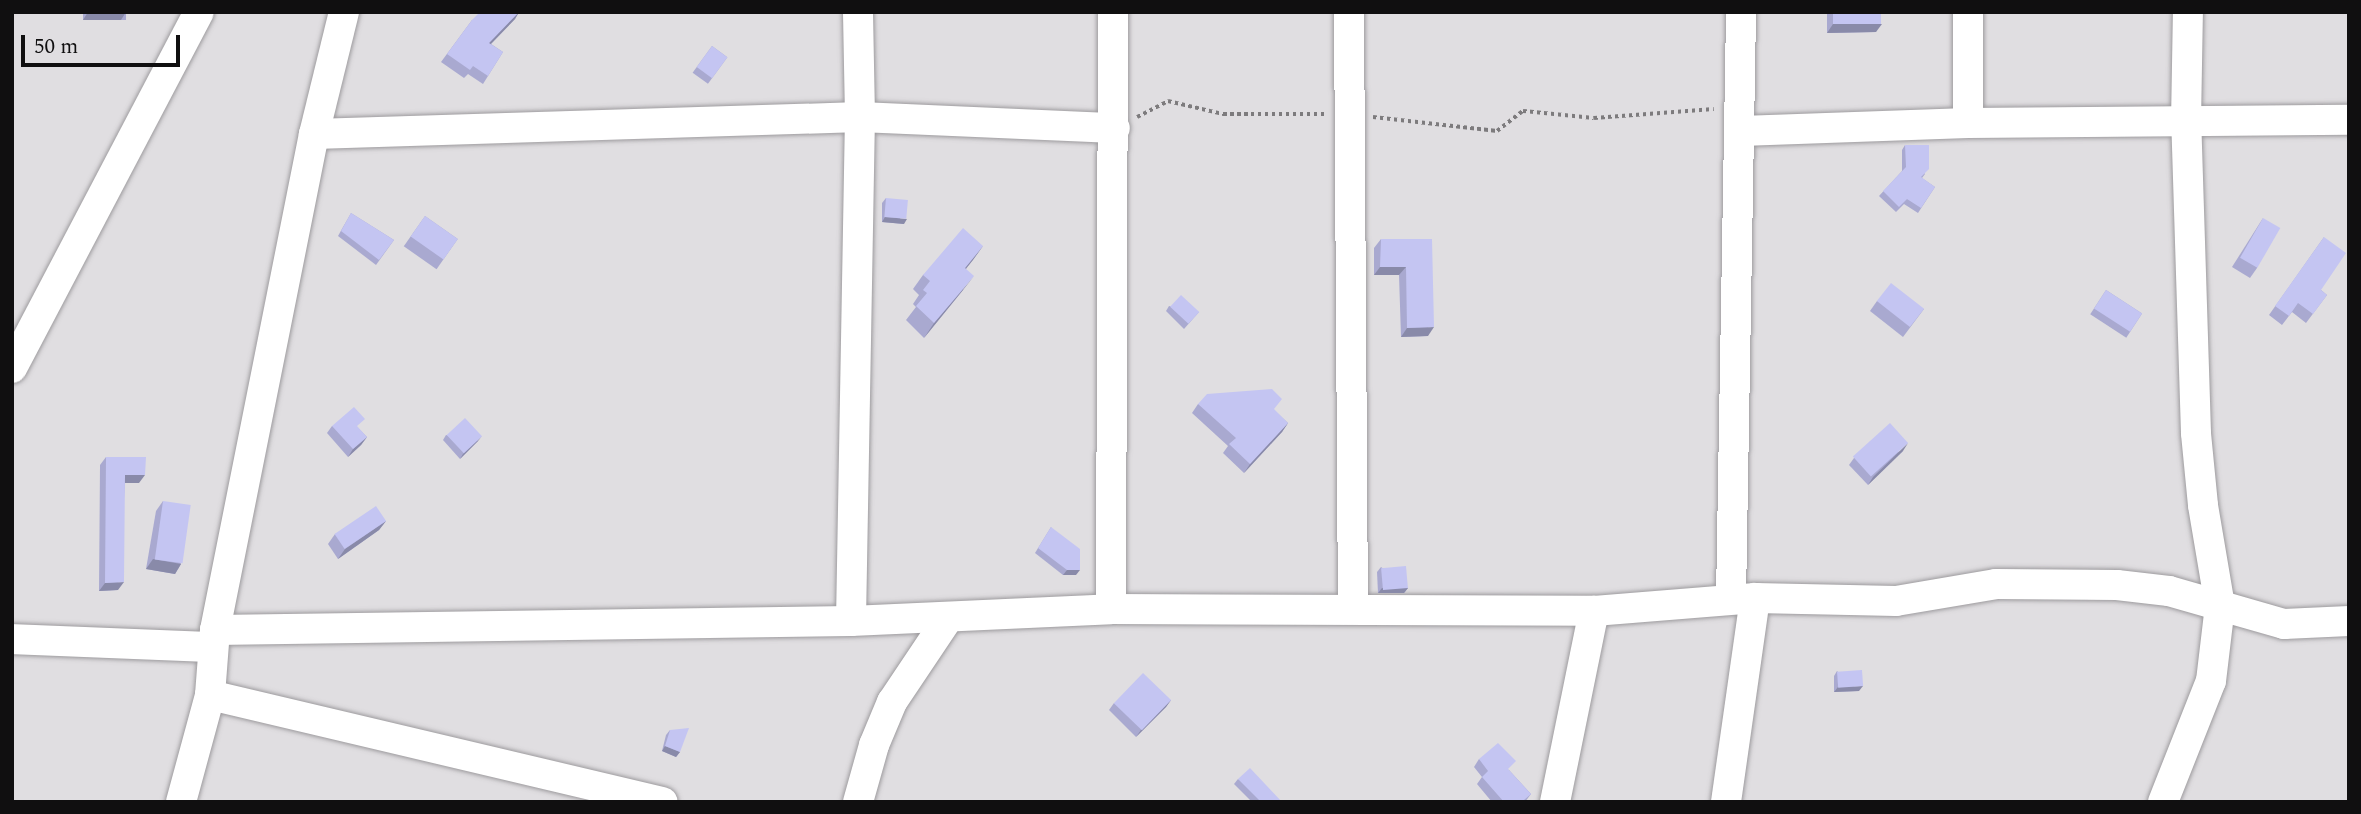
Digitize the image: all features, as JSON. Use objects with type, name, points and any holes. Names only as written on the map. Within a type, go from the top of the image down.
[{"type":"street","points":[[12,368],[199,12]]},
{"type":"street","points":[[181,802],[210,695],[214,638],[314,134],[344,12]]},
{"type":"street","points":[[851,621],[860,117],[859,12]]},
{"type":"street","points":[[1111,609],[1114,12]]},
{"type":"street","points":[[1349,12],[1353,610]]},
{"type":"street","points":[[1726,802],[1743,598],[1741,12]]},
{"type":"street","points":[[1968,12],[1968,123]]},
{"type":"street","points":[[2163,802],[2211,681],[2220,606],[2204,517],[2196,433],[2186,122],[2188,12]]},
{"type":"street","points":[[314,134],[860,117],[1115,128]]},
{"type":"street","points":[[1741,119],[1968,123],[2349,120]]},
{"type":"street","points":[[12,639],[214,638],[851,621],[1111,609],[1594,611],[1743,598],[1896,601],[1996,584],[2117,585],[2169,591],[2284,624],[2349,621]]},
{"type":"street","points":[[1555,802],[1594,611]]},
{"type":"street","points":[[858,802],[874,745],[892,702],[949,617]]},
{"type":"street","points":[[210,695],[663,802]]},
{"type":"path","points":[[1115,128],[1168,102],[1223,114],[1348,114],[1497,131],[1523,111],[1594,118],[1741,119]]},
{"type":"building","points":[[480,12],[519,12],[489,43],[503,52],[488,76],[473,66],[470,70],[447,54]]},
{"type":"building","points":[[1833,12],[1881,12],[1881,24],[1833,24]]},
{"type":"building","points":[[712,46],[727,57],[712,78],[697,67]]},
{"type":"building","points":[[1905,145],[1929,145],[1929,169],[1921,177],[1935,187],[1921,208],[1907,199],[1899,207],[1883,191],[1906,167]]},
{"type":"building","points":[[886,198],[908,200],[906,219],[884,217]]},
{"type":"building","points":[[351,213],[394,240],[379,260],[341,231]]},
{"type":"building","points":[[425,216],[458,239],[443,259],[411,236]]},
{"type":"building","points":[[2263,218],[2280,228],[2257,268],[2240,258]]},
{"type":"building","points":[[963,228],[983,246],[965,268],[974,276],[934,323],[916,306],[927,293],[923,290],[930,281],[923,275]]},
{"type":"building","points":[[2324,237],[2346,253],[2321,290],[2327,295],[2313,314],[2298,303],[2289,316],[2275,306]]},
{"type":"building","points":[[1381,239],[1432,239],[1434,327],[1407,328],[1406,267],[1380,267]]},
{"type":"building","points":[[1891,283],[1924,309],[1910,327],[1877,301]]},
{"type":"building","points":[[2106,290],[2142,313],[2130,332],[2094,308]]},
{"type":"building","points":[[1181,295],[1199,312],[1188,324],[1170,307]]},
{"type":"building","points":[[1272,389],[1282,399],[1274,409],[1288,423],[1250,464],[1229,444],[1236,438],[1198,404],[1207,394]]},
{"type":"building","points":[[354,407],[365,419],[357,426],[367,437],[353,449],[332,426]]},
{"type":"building","points":[[465,418],[482,436],[464,453],[447,435]]},
{"type":"building","points":[[1890,423],[1908,443],[1871,477],[1853,456]]},
{"type":"building","points":[[106,457],[146,457],[145,475],[125,475],[124,582],[105,583]]},
{"type":"building","points":[[163,501],[191,505],[183,563],[155,559]]},
{"type":"building","points":[[376,506],[386,521],[345,549],[335,534]]},
{"type":"building","points":[[1051,527],[1080,549],[1080,570],[1067,570],[1038,548]]},
{"type":"building","points":[[1406,566],[1408,588],[1383,590],[1381,568]]},
{"type":"building","points":[[1862,670],[1863,686],[1838,688],[1837,672]]},
{"type":"building","points":[[1143,673],[1171,700],[1142,730],[1114,703]]},
{"type":"building","points":[[689,728],[680,752],[665,746],[670,730]]},
{"type":"building","points":[[1498,743],[1516,761],[1508,769],[1531,794],[1525,802],[1504,802],[1482,777],[1488,771],[1479,759]]},
{"type":"building","points":[[1250,768],[1282,802],[1261,802],[1238,779]]}]
